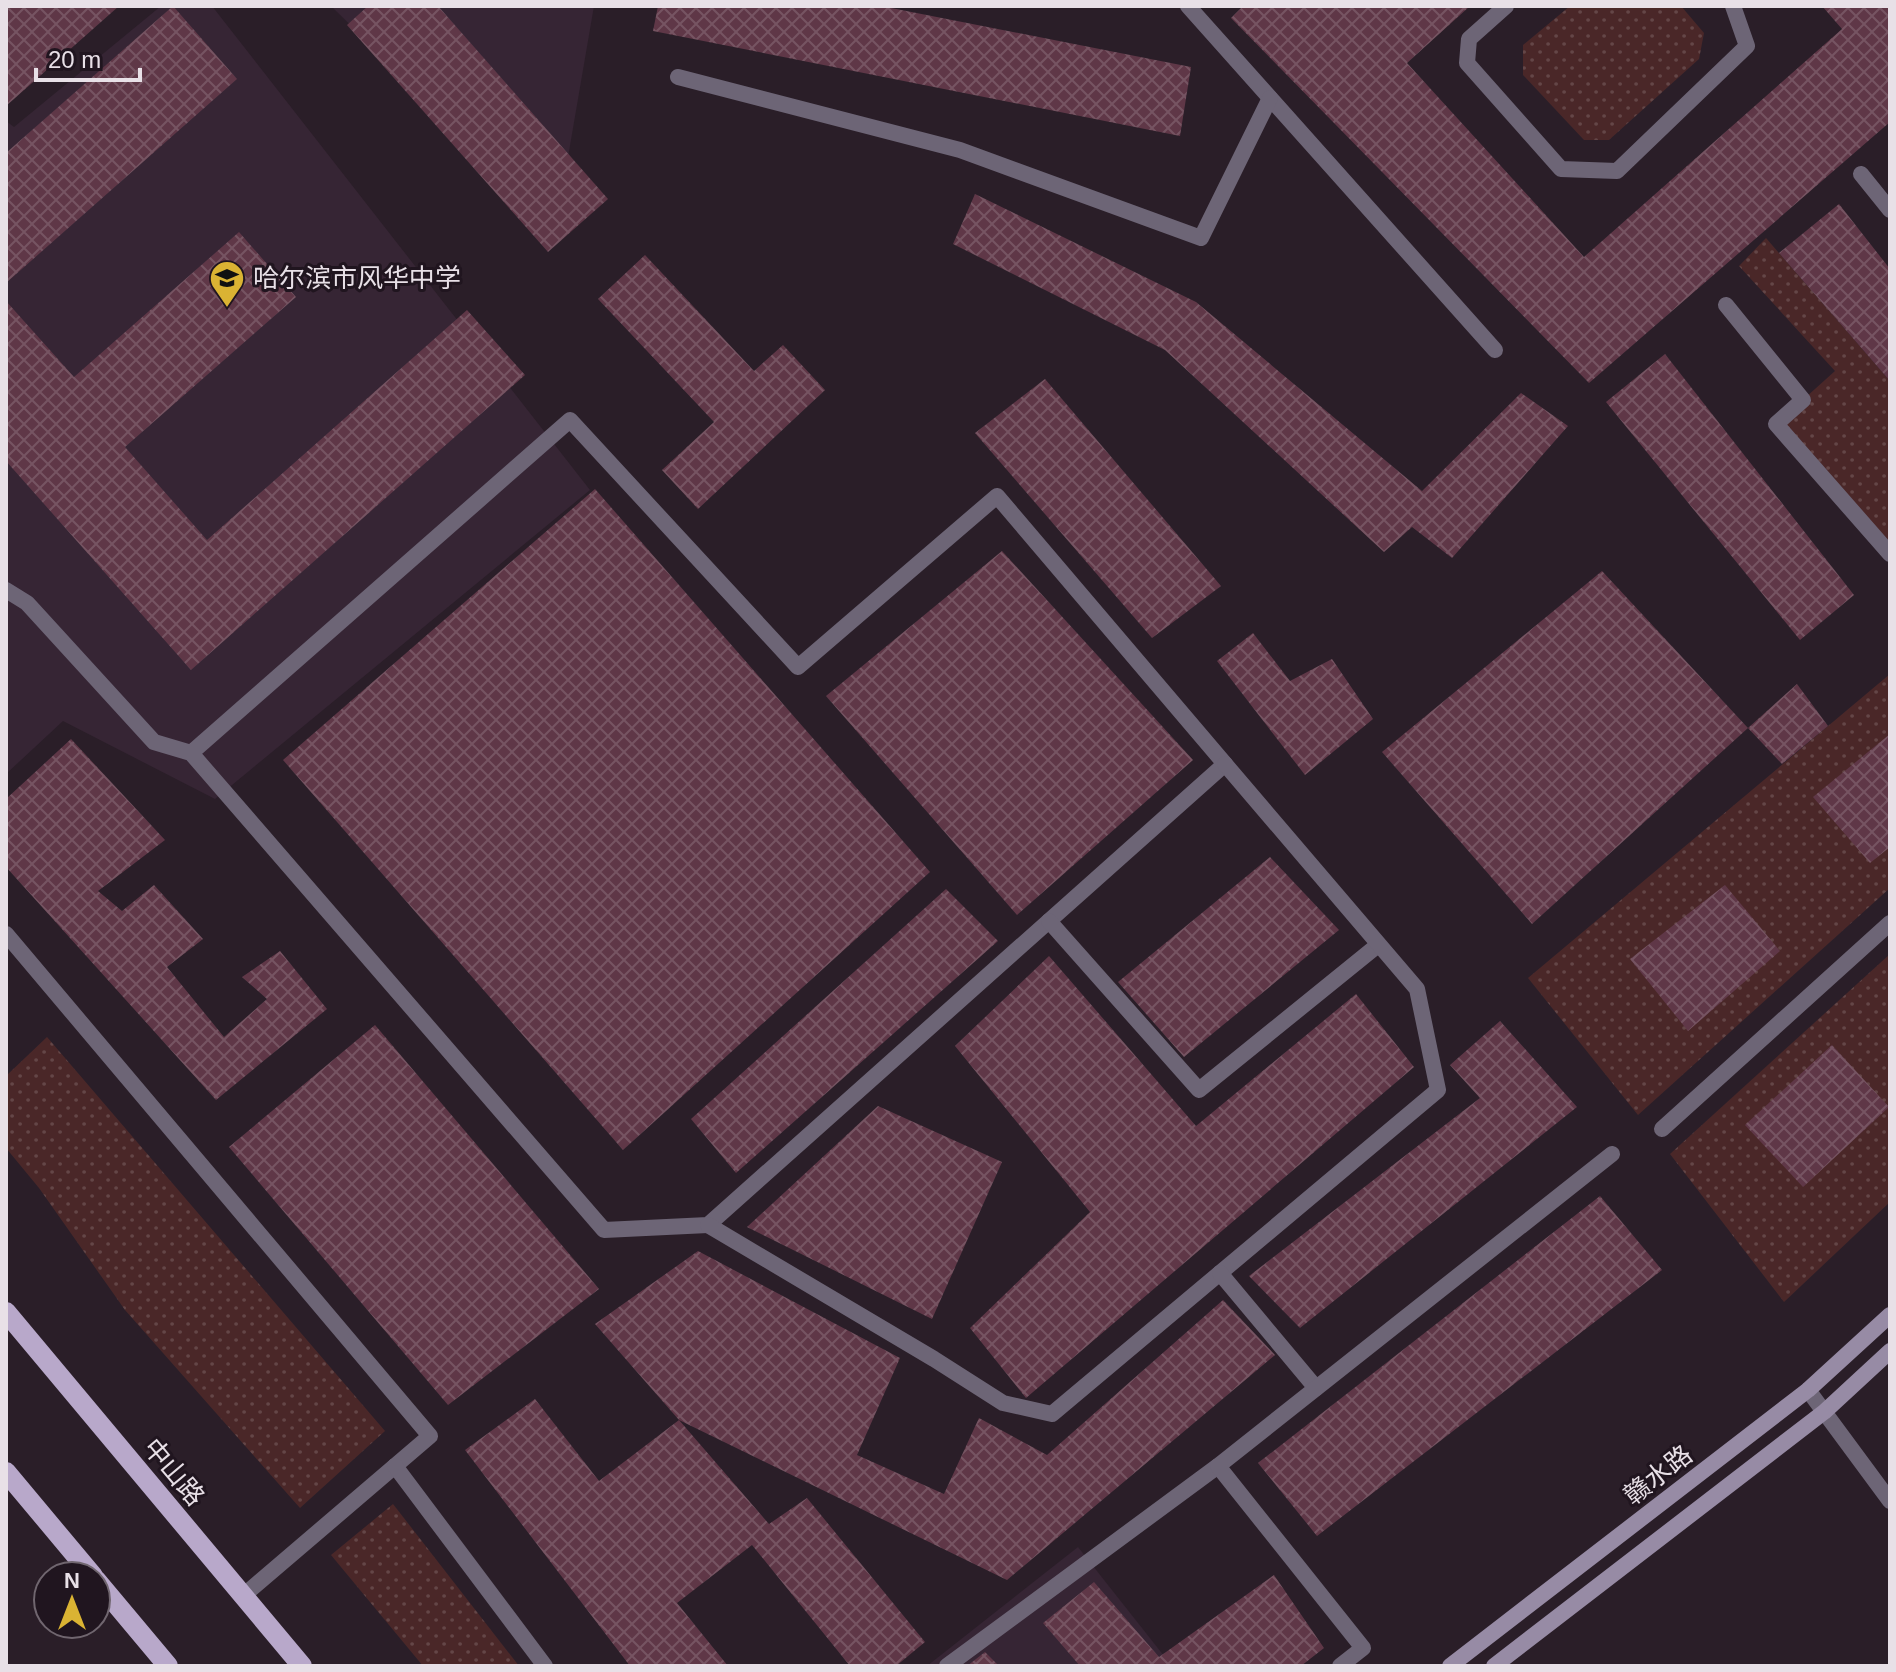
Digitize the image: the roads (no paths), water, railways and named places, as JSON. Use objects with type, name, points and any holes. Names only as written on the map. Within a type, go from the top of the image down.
[{"type":"main road","name":"中山路","points":[[6,1312],[302,1666]]},
{"type":"main road","name":"赣水路","points":[[1450,1666],[1808,1390],[1890,1315]]},
{"type":"main road","name":"赣水路","points":[[1494,1666],[1824,1412],[1890,1351]]},
{"type":"main road","points":[[6,1472],[79,1560]]},
{"type":"main road","points":[[112,1599],[168,1666]]},
{"type":"street","points":[[1188,6],[1495,350]]},
{"type":"street","points":[[1506,6],[1469,39],[1467,63],[1561,169],[1617,171],[1747,46],[1733,6]]},
{"type":"street","points":[[678,77],[960,150],[1201,238],[1270,98]]},
{"type":"street","points":[[1861,174],[1890,210]]},
{"type":"street","points":[[1726,305],[1803,400],[1776,424],[1890,554]]},
{"type":"street","points":[[6,590],[27,603],[154,742],[191,753],[604,1230],[708,1225],[1003,1403],[1052,1414],[1438,1090],[1417,989],[997,496],[798,667],[570,420],[191,753]]},
{"type":"street","points":[[708,1225],[1225,764]]},
{"type":"street","points":[[1049,921],[1199,1090],[1378,945]]},
{"type":"street","points":[[1662,1129],[1890,923]]},
{"type":"street","points":[[6,934],[430,1436],[243,1596]]},
{"type":"street","points":[[947,1666],[1218,1466],[1612,1154]]},
{"type":"street","points":[[1220,1273],[1316,1388]]},
{"type":"street","points":[[1808,1390],[1890,1501]]},
{"type":"street","points":[[395,1466],[545,1666]]},
{"type":"street","points":[[1218,1466],[1363,1648],[1340,1666]]},
{"type":"place","name":"哈尔滨市风华中学","points":[[227,309]]}]
